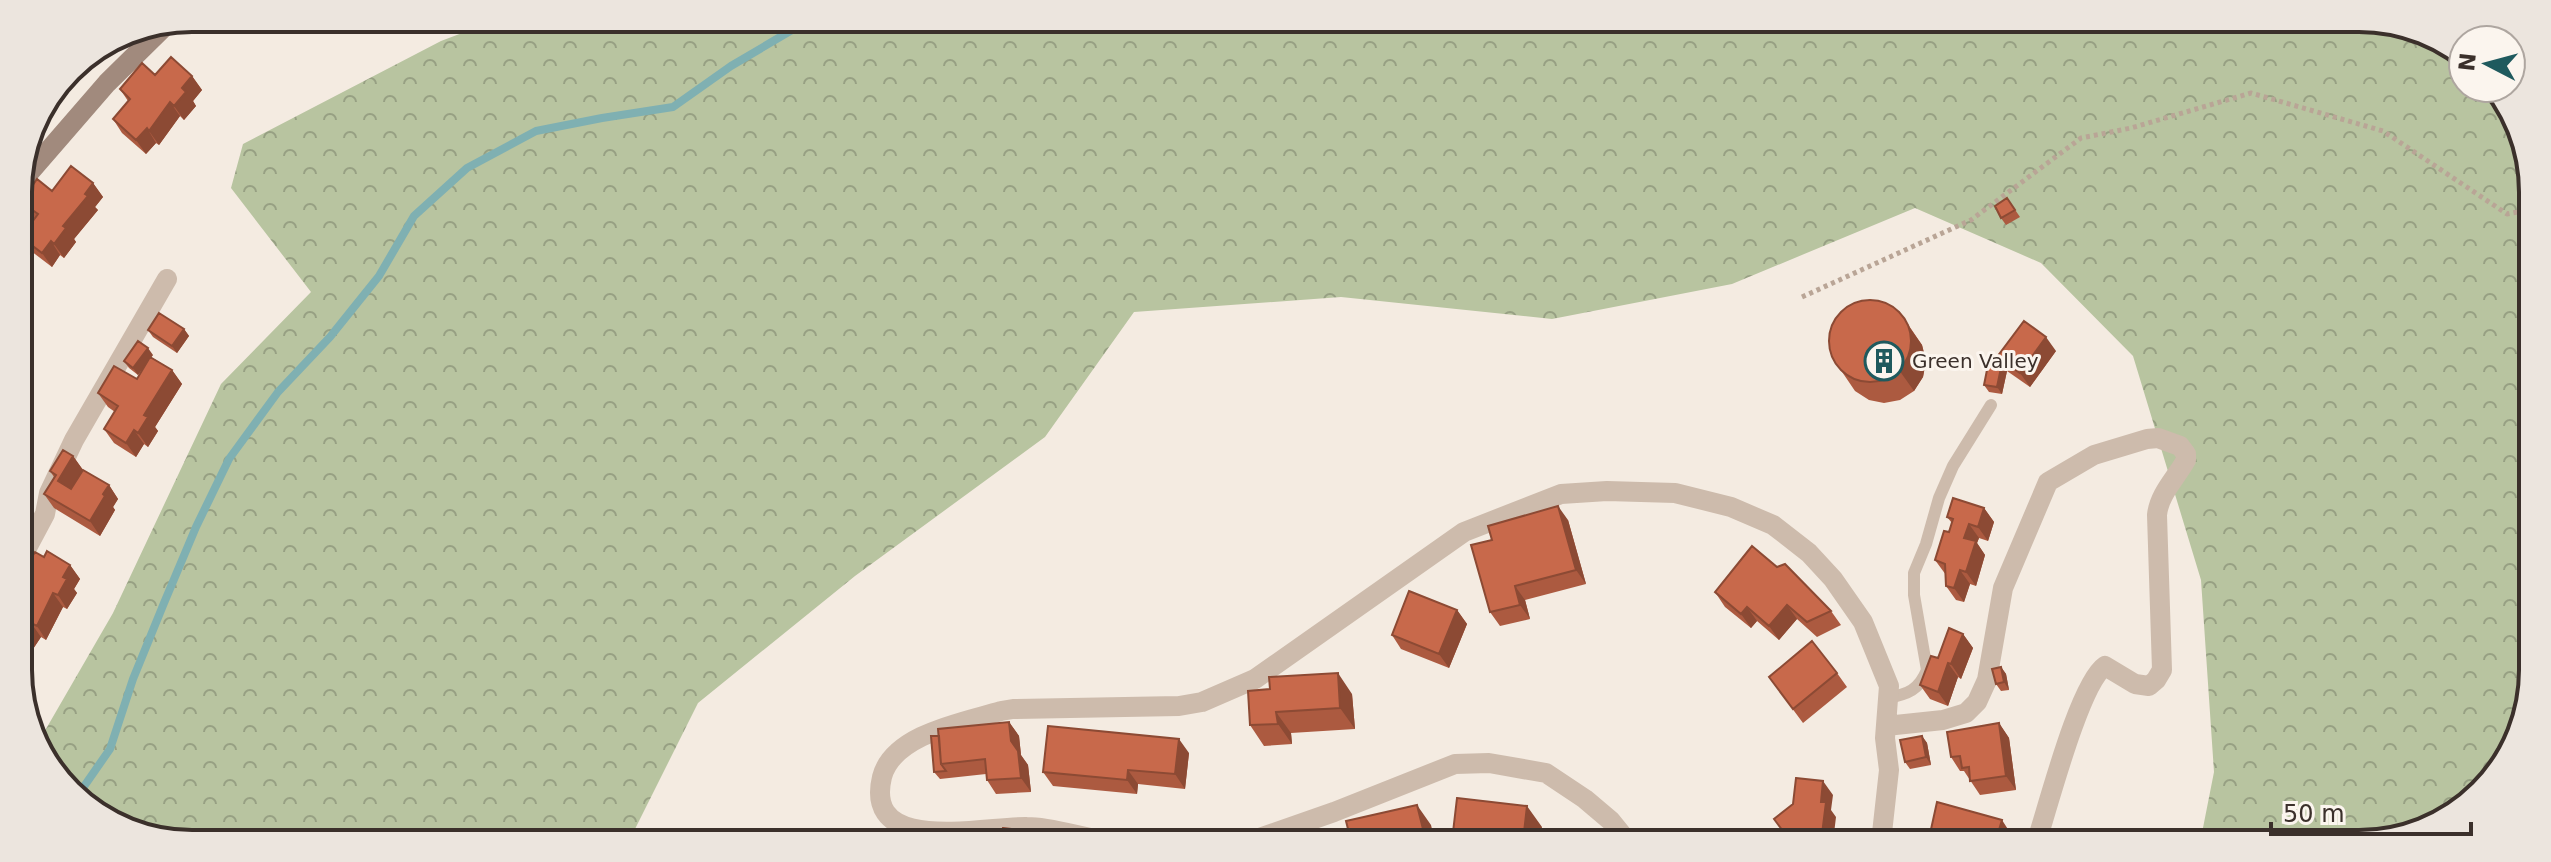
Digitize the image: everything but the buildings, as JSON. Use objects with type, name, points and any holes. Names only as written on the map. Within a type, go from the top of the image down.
[{"type":"main road","points":[[34,168],[107,83],[155,36]]},
{"type":"street","points":[[32,538],[74,440],[167,279]]},
{"type":"street","points":[[1886,726],[1943,720],[1966,713],[1977,702],[1987,680],[2003,588],[2048,482],[2094,455],[2136,442],[2158,438],[2180,446],[2186,460],[2158,503],[2157,515],[2162,670],[2149,686],[2127,680],[2105,666],[2096,675],[2078,715],[2040,830]]},
{"type":"street","points":[[920,830],[902,826],[885,814],[881,805],[881,787],[889,760],[922,736],[1013,709],[1179,706],[1202,702],[1255,679],[1454,538],[1561,494],[1607,491],[1675,493],[1731,507],[1773,525],[1809,553],[1833,579],[1863,622],[1889,686],[1885,738],[1889,770],[1882,830]]},
{"type":"street","points":[[1282,830],[1455,764],[1489,763],[1546,773],[1585,799],[1618,830]]},
{"type":"street","points":[[980,830],[1029,827],[1045,830]]},
{"type":"lane","points":[[1888,698],[1916,689],[1927,670],[1914,595],[1914,573],[1953,466],[1991,405]]},
{"type":"path","points":[[1802,297],[1971,220],[2081,138],[2131,128],[2251,93],[2383,131],[2507,214],[2519,212]]},
{"type":"green space","points":[[465,32],[2359,32],[2401,37],[2447,58],[2447,104],[2493,104],[2511,140],[2518,171],[2519,670],[2514,712],[2503,741],[2472,783],[2439,809],[2411,822],[2370,830],[2203,830],[2214,772],[2201,580],[2133,356],[2041,263],[1915,208],[1732,284],[1552,319],[1341,297],[1134,312],[1045,437],[855,576],[698,703],[634,830],[192,830],[150,825],[121,814],[86,790],[59,759],[44,732],[113,613],[221,384],[311,292],[231,188],[243,144],[441,41]]},
{"type":"waterway","points":[[83,787],[110,749],[133,679],[164,603],[229,459],[278,392],[330,337],[379,276],[414,216],[467,168],[536,131],[673,107],[731,66],[789,32]]},
{"type":"place","name":"Green Valley","points":[[1884,361]]}]
